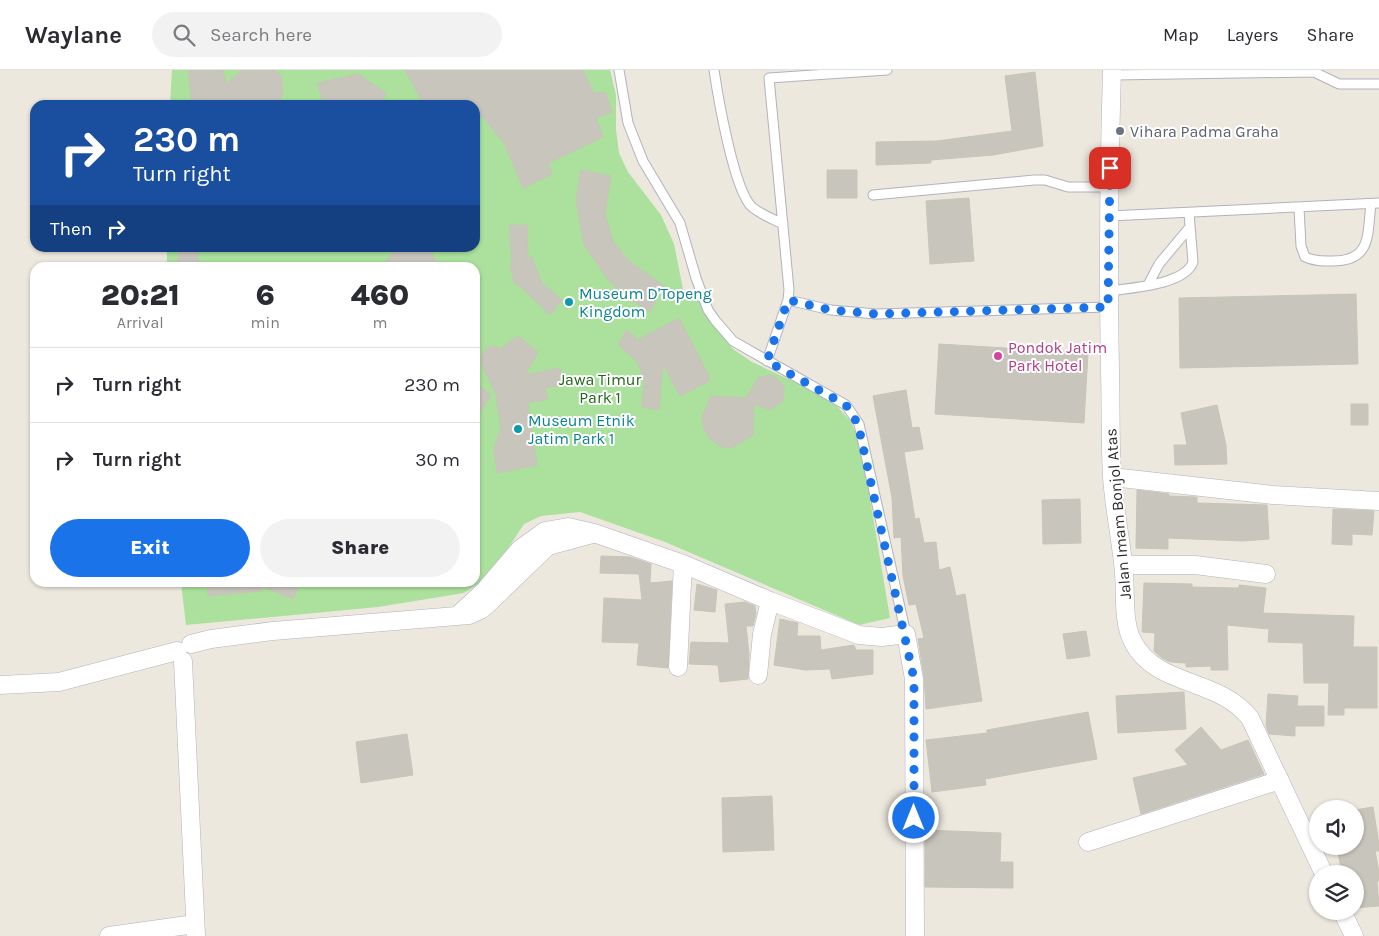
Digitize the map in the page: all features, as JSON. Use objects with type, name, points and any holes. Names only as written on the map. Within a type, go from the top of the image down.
[{"type":"street","name":"Jalan Imam Bonjol Atas","points":[[1112,72],[1109,187],[1112,477],[1124,565],[1127,620],[1132,641],[1145,659],[1169,674],[1220,692],[1243,709],[1250,718],[1320,865]]},
{"type":"street","points":[[1112,477],[1274,494],[1379,501]]},
{"type":"street","points":[[0,685],[59,682],[184,652],[211,639],[273,631],[458,615],[484,591],[520,550],[545,531],[568,527],[594,533],[683,564],[770,601],[860,635],[882,637],[906,634],[914,679],[914,936]]},
{"type":"street","points":[[678,667],[683,564]]},
{"type":"street","points":[[1124,565],[1195,565],[1266,574]]},
{"type":"street","points":[[758,675],[762,634],[770,601]]},
{"type":"street","points":[[109,936],[196,930],[184,652]]},
{"type":"street","points":[[1088,842],[1280,780]]},
{"type":"street","points":[[1346,920],[1354,936]]},
{"type":"lane","points":[[619,70],[628,123],[643,161],[680,223],[696,278],[708,310],[733,341],[846,405],[858,424],[906,634]]},
{"type":"lane","points":[[714,70],[733,160],[742,192],[753,208],[782,224]]},
{"type":"lane","points":[[767,361],[788,300],[789,290],[769,74],[887,70]]},
{"type":"lane","points":[[1112,72],[1314,72],[1339,84],[1379,84]]},
{"type":"lane","points":[[873,195],[1034,180],[1045,180],[1068,188],[1109,187]]},
{"type":"lane","points":[[1109,216],[1375,204],[1365,248],[1360,254],[1347,261],[1313,260],[1306,257],[1301,246],[1299,208]]},
{"type":"lane","points":[[788,300],[831,310],[876,314],[1109,299],[1181,276],[1191,269],[1193,262],[1189,213]]},
{"type":"lane","points":[[1148,285],[1164,258],[1190,227]]},
{"type":"green space","name":"Jawa Timur Park 1","points":[[172,70],[610,70],[616,95],[616,129],[619,153],[628,172],[661,215],[674,244],[684,294],[697,294],[711,321],[733,349],[752,362],[831,399],[851,422],[861,445],[890,618],[859,625],[665,542],[580,512],[541,516],[524,524],[496,567],[480,582],[480,262],[167,262],[167,252],[480,252],[480,100],[170,100]]},
{"type":"green space","name":"Jawa Timur Park 1","points":[[181,587],[473,587],[464,593],[378,607],[186,625]]},
{"type":"building","points":[[188,70],[223,70],[226,84],[242,70],[275,70],[281,76],[283,92],[280,100],[191,100]]},
{"type":"building","points":[[405,70],[583,70],[594,93],[605,92],[612,112],[596,118],[603,137],[548,163],[552,174],[523,188],[504,143],[480,114],[480,100],[421,100]]},
{"type":"building","points":[[1035,72],[1043,146],[993,155],[931,160],[931,163],[876,165],[876,142],[937,141],[1012,131],[1005,76]]},
{"type":"building","points":[[358,74],[386,93],[383,100],[322,100],[318,83]]},
{"type":"building","points":[[581,170],[611,176],[605,214],[613,241],[630,262],[663,285],[650,312],[622,293],[609,281],[584,245],[576,200]]},
{"type":"building","points":[[827,170],[857,170],[857,198],[827,198]]},
{"type":"building","points":[[969,198],[974,261],[930,264],[926,201]]},
{"type":"building","points":[[509,225],[527,225],[528,258],[532,257],[541,282],[562,300],[550,315],[520,286],[515,284],[510,266],[512,261]]},
{"type":"building","points":[[178,252],[198,252],[198,262],[178,262]]},
{"type":"building","points":[[393,252],[431,252],[437,262],[386,262]]},
{"type":"building","points":[[1356,294],[1358,364],[1180,368],[1179,298]]},
{"type":"building","points":[[679,318],[709,376],[709,381],[680,396],[663,364],[659,410],[642,407],[644,380],[638,363],[618,344],[627,330],[636,338],[634,342]]},
{"type":"building","points":[[518,336],[538,352],[525,375],[560,368],[563,385],[545,388],[548,399],[528,403],[537,465],[497,473],[494,449],[501,427],[496,399],[499,401],[481,363],[482,355],[486,349],[494,346],[500,349]]},
{"type":"building","points":[[939,344],[1088,353],[1084,423],[935,414]]},
{"type":"building","points":[[772,375],[784,385],[783,401],[770,410],[754,404],[753,435],[732,448],[720,446],[709,438],[704,429],[702,417],[711,396],[746,398],[759,377]]},
{"type":"building","points":[[480,387],[491,395],[480,412]]},
{"type":"building","points":[[906,390],[912,428],[919,427],[923,449],[904,452],[915,519],[919,518],[924,543],[936,542],[939,570],[950,567],[956,596],[965,594],[982,701],[926,709],[924,677],[918,639],[924,638],[916,604],[909,605],[903,576],[901,537],[894,538],[892,498],[873,396]]},
{"type":"building","points":[[1351,404],[1368,404],[1368,425],[1351,425]]},
{"type":"building","points":[[1217,405],[1226,445],[1227,464],[1175,465],[1174,445],[1187,445],[1181,413]]},
{"type":"building","points":[[1137,490],[1169,494],[1169,496],[1197,497],[1197,503],[1267,505],[1269,539],[1243,541],[1168,538],[1168,549],[1136,548]]},
{"type":"building","points":[[1080,499],[1081,543],[1043,544],[1042,500]]},
{"type":"building","points":[[1333,509],[1374,511],[1372,535],[1352,534],[1352,545],[1332,544]]},
{"type":"building","points":[[601,556],[630,557],[651,564],[650,583],[672,581],[668,668],[637,665],[639,643],[602,642],[604,598],[642,600],[639,574],[600,573]]},
{"type":"building","points":[[1144,583],[1192,584],[1192,587],[1239,588],[1239,585],[1266,588],[1263,613],[1354,616],[1353,647],[1377,647],[1377,708],[1344,708],[1344,715],[1328,715],[1329,683],[1304,683],[1303,643],[1268,642],[1269,629],[1227,625],[1228,670],[1211,670],[1211,666],[1186,667],[1186,663],[1170,662],[1162,658],[1154,651],[1155,633],[1142,632]]},
{"type":"building","points":[[697,584],[717,590],[715,612],[694,610]]},
{"type":"building","points":[[207,587],[261,587],[262,591],[208,596]]},
{"type":"building","points":[[263,587],[298,587],[293,599]]},
{"type":"building","points":[[745,602],[755,606],[756,614],[753,626],[746,626],[749,654],[748,679],[720,682],[718,665],[689,664],[691,642],[729,643],[725,604]]},
{"type":"building","points":[[780,619],[798,623],[797,636],[820,636],[821,650],[854,645],[856,650],[873,650],[873,674],[832,679],[830,669],[805,670],[774,665]]},
{"type":"building","points":[[1086,631],[1090,656],[1067,659],[1063,634]]},
{"type":"building","points":[[1184,692],[1186,729],[1118,733],[1116,696]]},
{"type":"building","points":[[1268,694],[1298,696],[1297,706],[1324,706],[1324,726],[1295,726],[1295,736],[1269,734],[1266,726]]},
{"type":"building","points":[[1088,712],[1097,759],[985,779],[986,785],[932,792],[926,740],[987,733],[987,730]]},
{"type":"building","points":[[1201,727],[1221,750],[1248,740],[1264,774],[1141,814],[1133,778],[1188,765],[1175,750]]},
{"type":"building","points":[[407,734],[413,775],[361,783],[356,742]]},
{"type":"building","points":[[772,796],[774,850],[723,852],[722,798]]},
{"type":"building","points":[[1373,807],[1379,844],[1379,851],[1375,851],[1379,872],[1379,881],[1377,881],[1379,906],[1364,907],[1364,865],[1340,865],[1339,855],[1364,855],[1364,808]]},
{"type":"building","points":[[925,830],[1001,833],[1000,862],[1013,862],[1013,888],[925,887]]},
{"type":"place","name":"Vihara Padma Graha","points":[[1120,131]]},
{"type":"place","name":"Museum D'Topeng Kingdom","points":[[569,302]]},
{"type":"place","name":"Pondok Jatim Park Hotel","points":[[998,356]]},
{"type":"place","name":"Museum Etnik Jatim Park 1","points":[[518,429]]},
{"type":"route","points":[[914,818],[914,679],[906,634],[858,424],[846,405],[767,361],[788,300],[831,310],[876,314],[1108,307],[1110,168]]}]
